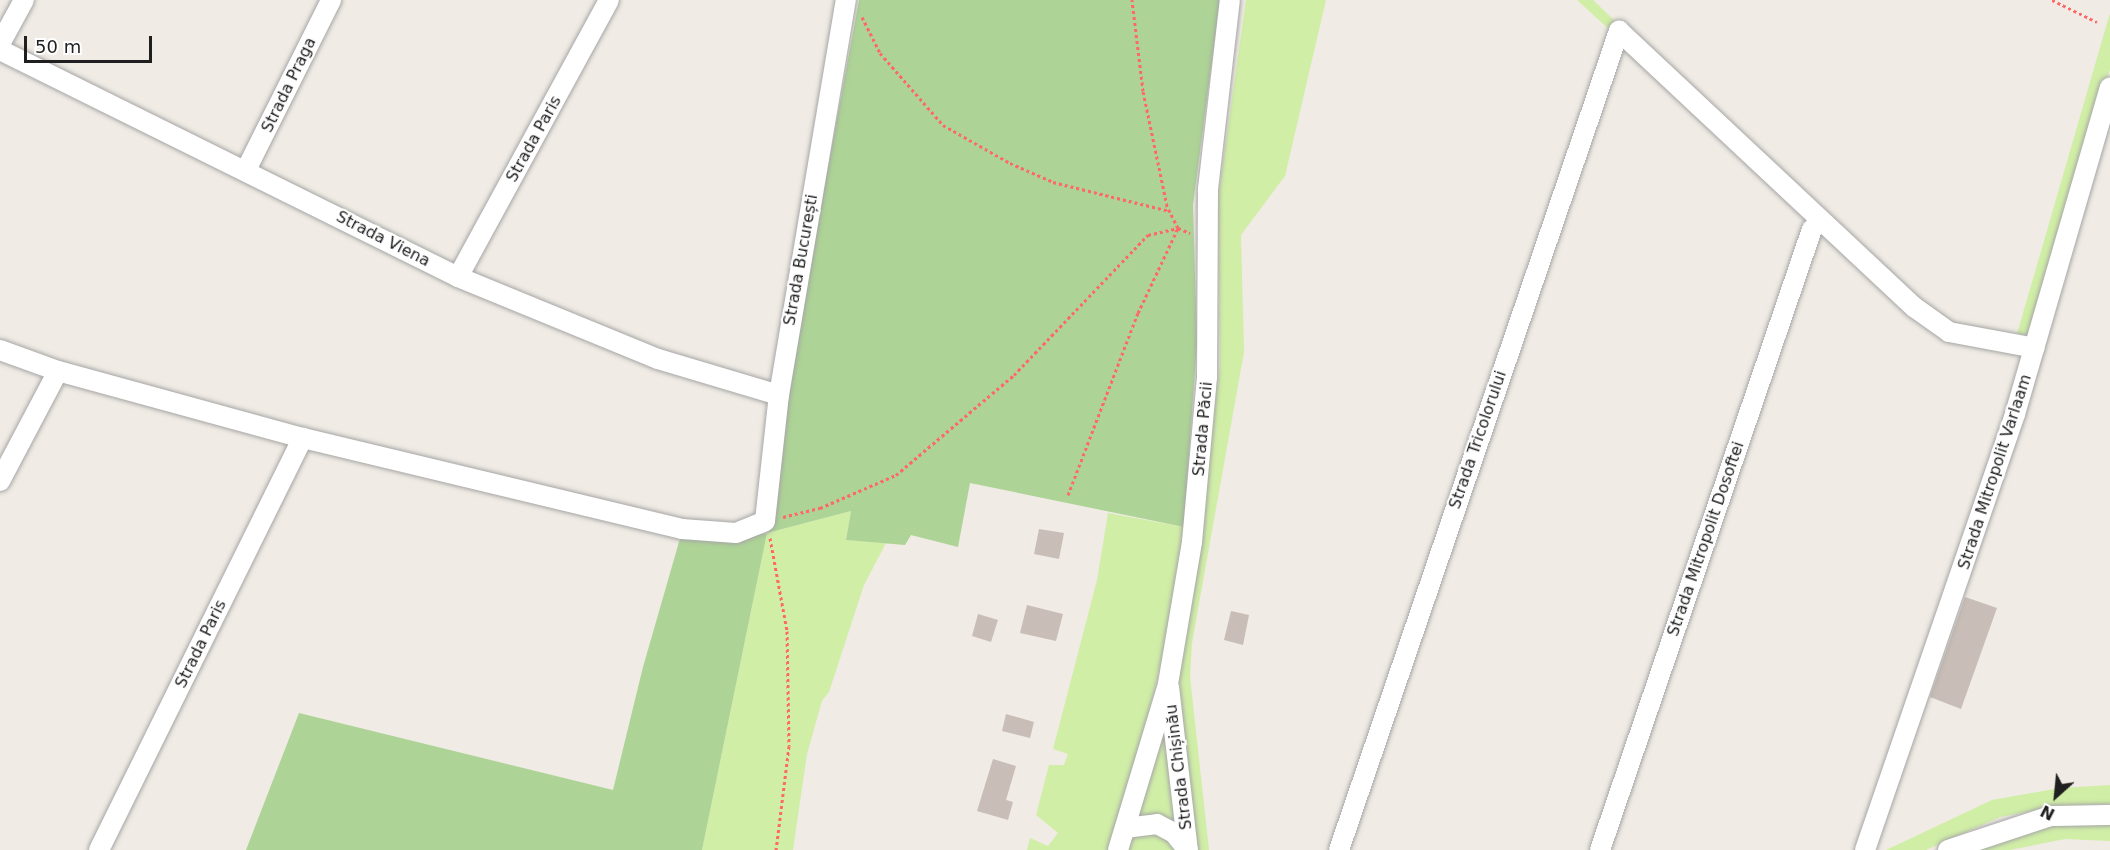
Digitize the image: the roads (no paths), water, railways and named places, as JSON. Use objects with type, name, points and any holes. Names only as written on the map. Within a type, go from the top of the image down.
[{"type":"street","points":[[0,44],[24,0]]},
{"type":"street","name":"Strada Praga","points":[[246,170],[331,0]]},
{"type":"street","name":"Strada Paris","points":[[459,277],[609,0]]},
{"type":"street","name":"Strada Păcii","points":[[1118,850],[1168,684],[1192,542],[1208,377],[1208,189],[1230,0]]},
{"type":"street","name":"Strada București","points":[[303,438],[682,529],[736,532],[765,521],[779,395],[853,5]]},
{"type":"street","name":"Strada Tricolorului","points":[[1339,850],[1619,32],[1914,306],[1949,332],[2035,348]]},
{"type":"street","name":"Strada Viena","points":[[0,50],[459,277],[658,359],[779,395]]},
{"type":"street","name":"Strada Mitropolit Varlaam","points":[[1865,850],[1924,687],[2035,348],[2110,88]]},
{"type":"street","name":"Strada Mitropolit Dosoftei","points":[[1600,850],[1812,229]]},
{"type":"street","points":[[0,350],[58,371],[303,438]]},
{"type":"street","points":[[0,481],[58,371]]},
{"type":"street","name":"Strada Paris","points":[[99,850],[303,438]]},
{"type":"street","name":"Strada Chișinău","points":[[1168,684],[1188,850]]},
{"type":"street","points":[[1948,850],[2051,816],[2110,815]]},
{"type":"street","points":[[1125,828],[1157,824],[1174,833],[1188,850]]}]
